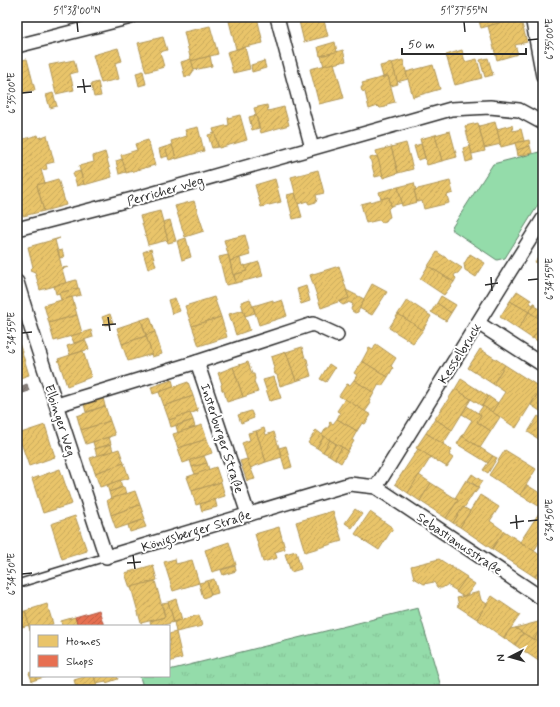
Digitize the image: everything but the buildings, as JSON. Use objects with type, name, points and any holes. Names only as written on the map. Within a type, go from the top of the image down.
[{"type":"street","points":[[17,46],[131,17]]},
{"type":"street","points":[[277,17],[312,148]]},
{"type":"street","points":[[532,17],[543,76]]},
{"type":"street","name":"Perricher Weg","points":[[17,229],[144,196],[451,109],[490,107],[519,110],[543,123]]},
{"type":"street","name":"Kesselbruck","points":[[376,487],[543,219]]},
{"type":"street","name":"Elbinger Weg","points":[[17,282],[106,557]]},
{"type":"street","points":[[478,323],[543,365]]},
{"type":"street","points":[[57,405],[198,362],[313,324],[337,335]]},
{"type":"street","name":"Insterburger Straße","points":[[198,362],[248,514]]},
{"type":"street","name":"Königsberger Straße","points":[[106,557],[350,484],[376,487]]},
{"type":"street","name":"Sebastianusstraße","points":[[376,487],[543,599]]},
{"type":"lane","name":"Königsberger Straße","points":[[17,584],[106,557]]},
{"type":"green space","points":[[543,151],[543,197],[505,258],[497,260],[451,229],[493,164]]},
{"type":"green space","points":[[418,608],[442,690],[144,690],[140,677],[170,677],[170,670]]}]
